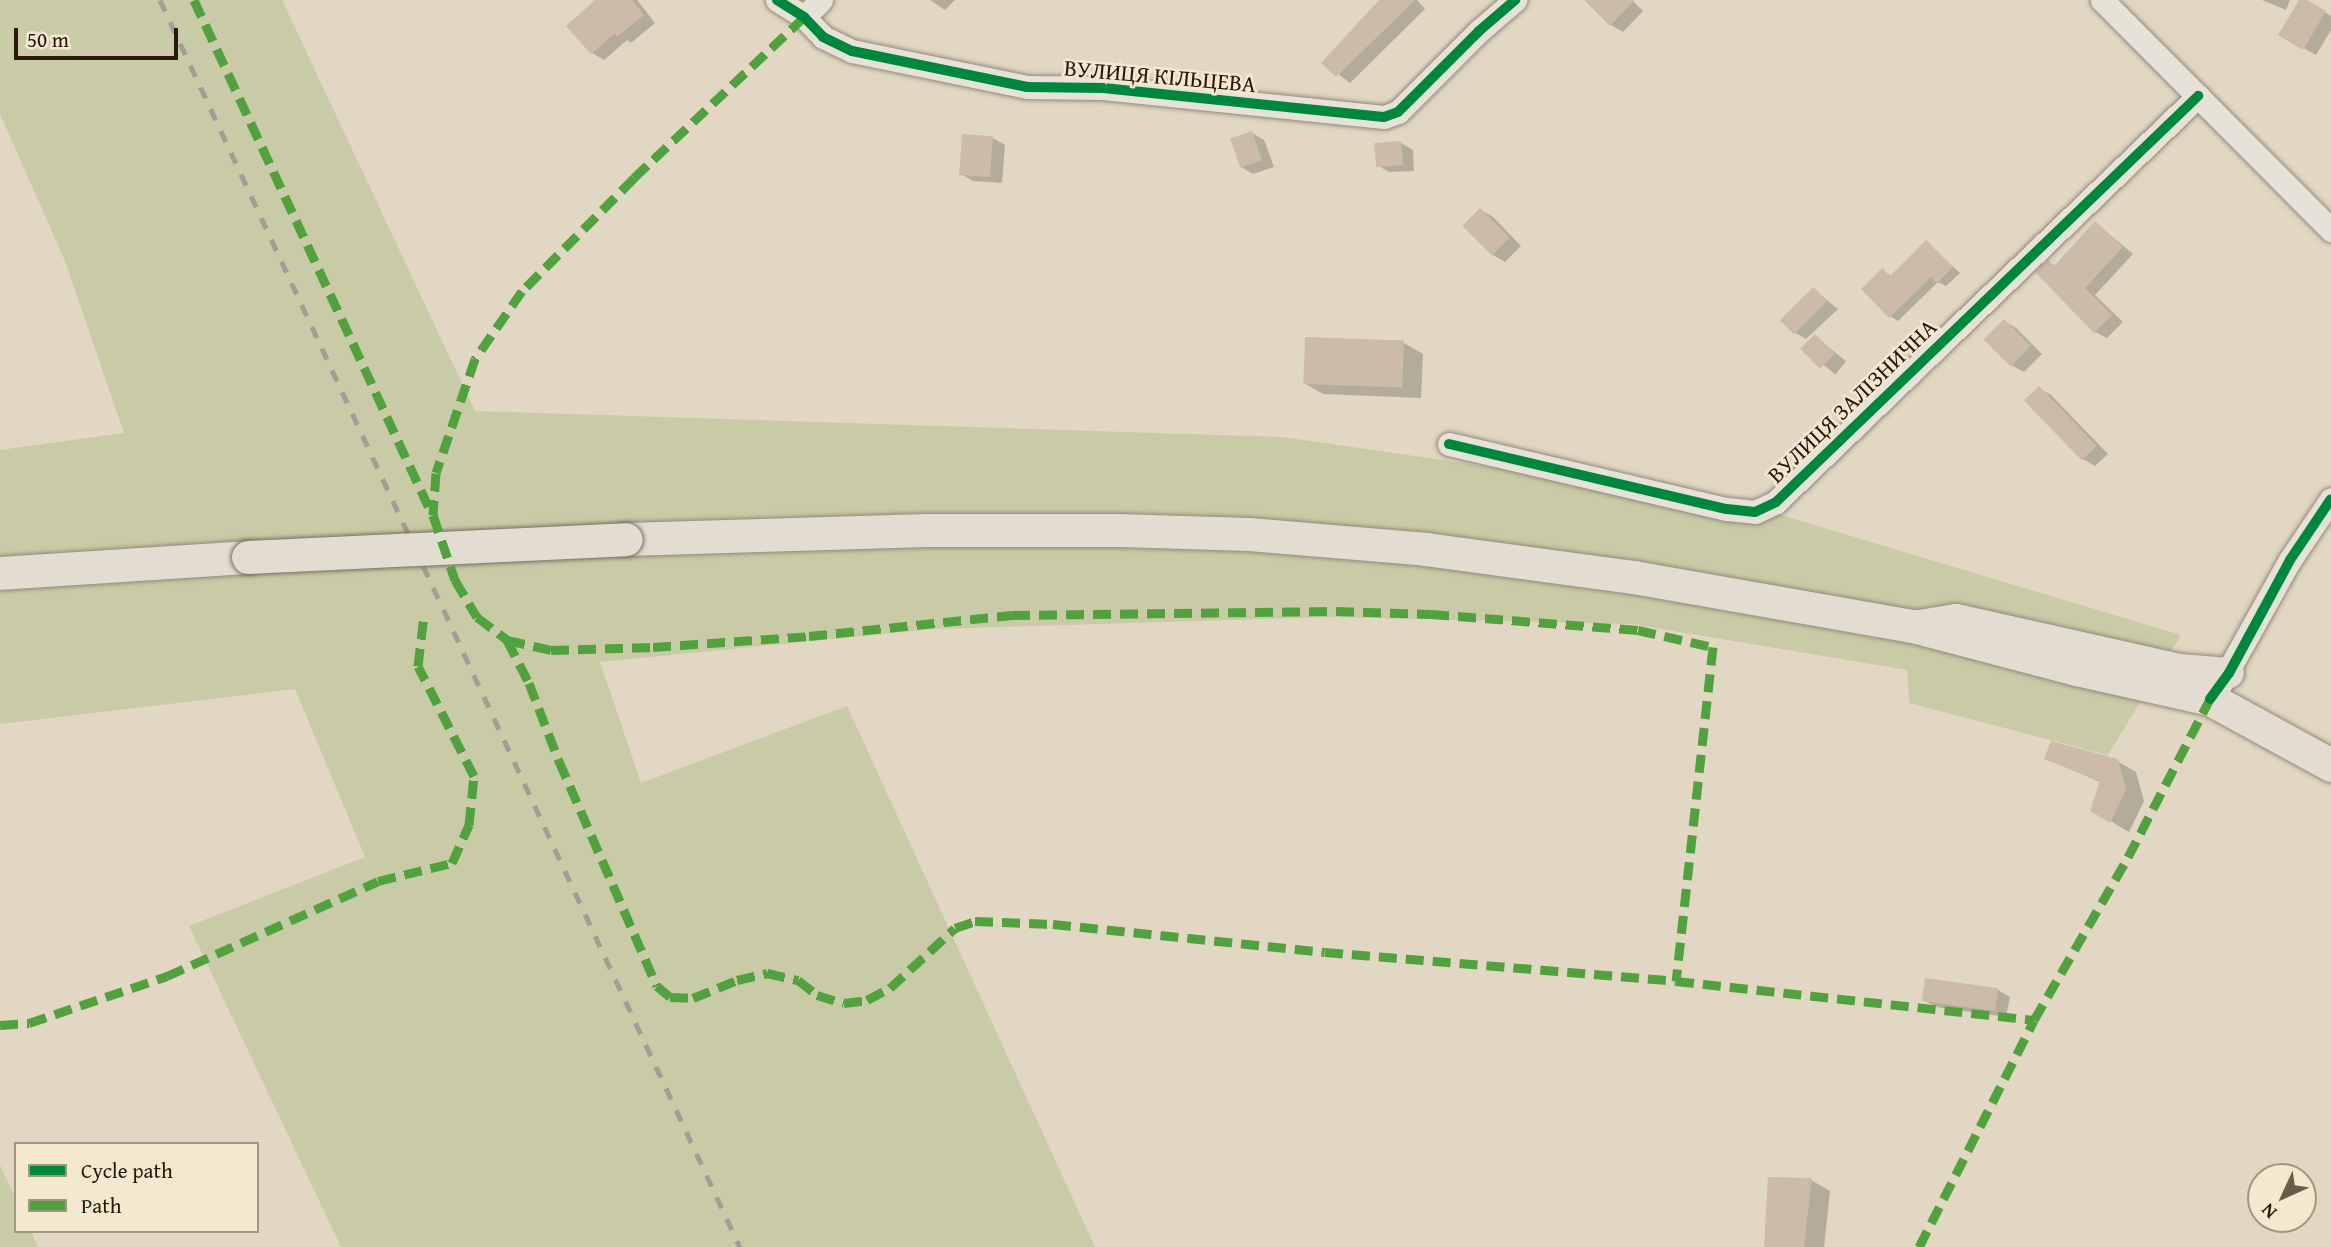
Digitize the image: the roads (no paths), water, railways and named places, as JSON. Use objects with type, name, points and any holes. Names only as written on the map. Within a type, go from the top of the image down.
[{"type":"highway","points":[[0,573],[248,557],[626,538],[927,530],[1117,530],[1249,534],[1426,549],[1593,571],[1913,626],[2076,669],[2210,699],[2331,765]]},
{"type":"main road","points":[[1913,626],[1956,620],[2180,669],[2229,673]]},
{"type":"street","name":"ВУЛИЦЯ КІЛЬЦЕВА","points":[[777,0],[804,17],[823,37],[852,51],[1027,87],[1103,88],[1384,117],[1398,112],[1479,31],[1515,0]]},
{"type":"street","points":[[804,17],[821,0]]},
{"type":"street","points":[[2102,0],[2331,230]]},
{"type":"street","name":"ВУЛИЦЯ ЗАЛІЗНИЧНА","points":[[1449,444],[1727,509],[1755,512],[1776,502],[2198,96]]},
{"type":"street","points":[[2210,699],[2229,673],[2290,560],[2331,499]]},
{"type":"railway","points":[[160,0],[740,1247]]}]
